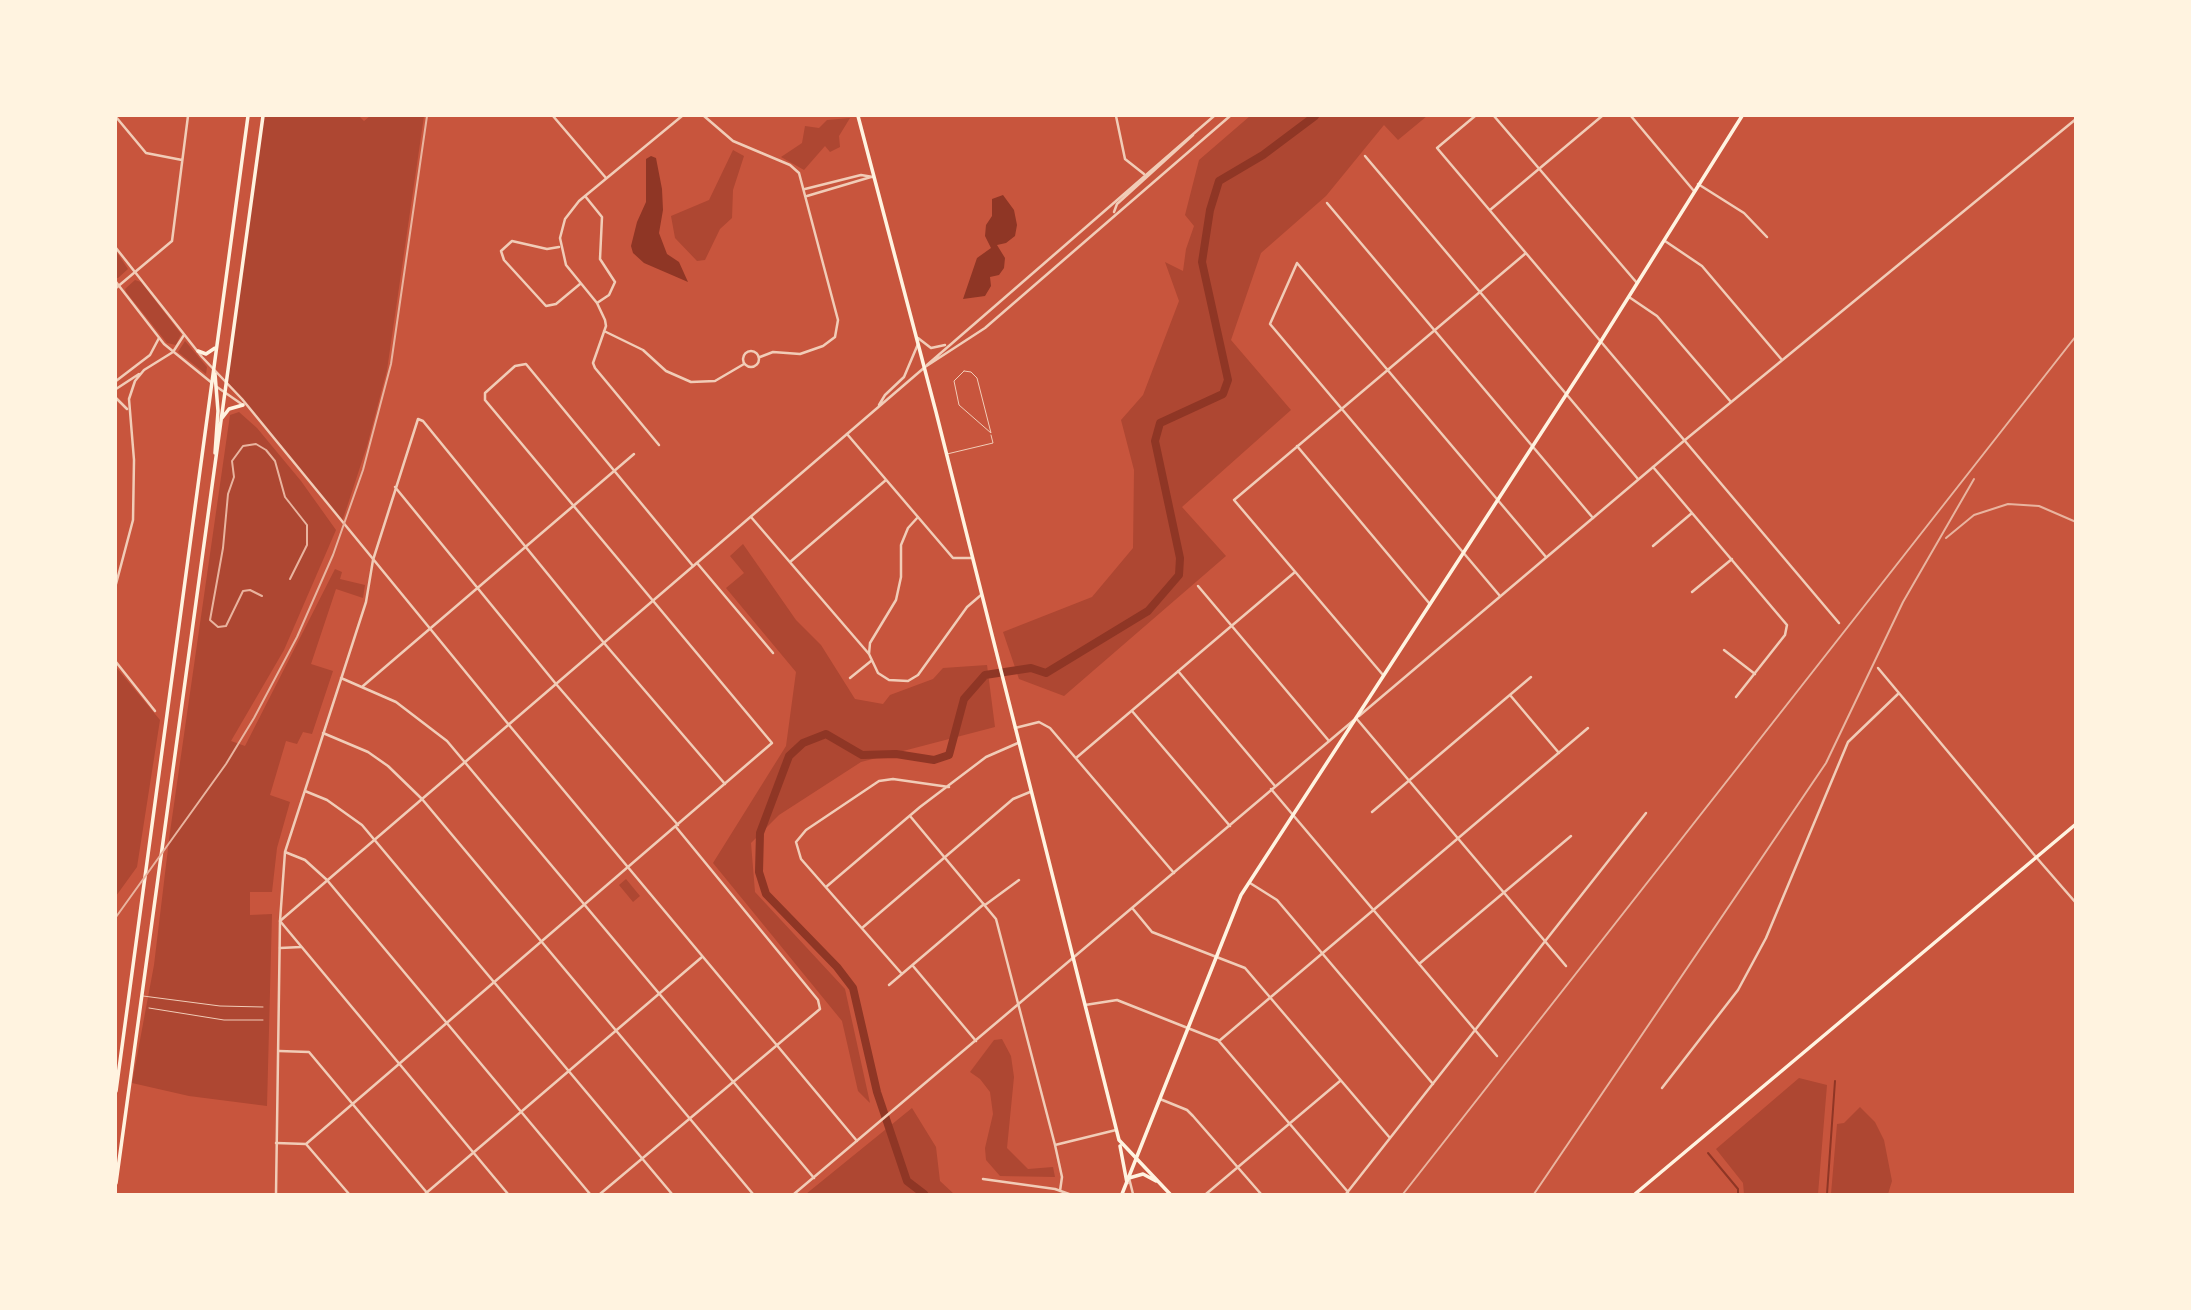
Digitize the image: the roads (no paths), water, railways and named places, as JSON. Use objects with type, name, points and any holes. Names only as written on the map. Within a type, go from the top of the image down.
[{"type":"main road","points":[[116,1091],[248,116]]},
{"type":"main road","points":[[116,1183],[263,116]]},
{"type":"main road","points":[[858,116],[925,367],[1128,1181]]},
{"type":"main road","points":[[1122,1195],[1238,901],[1601,341],[1742,116]]},
{"type":"main road","points":[[198,351],[206,354],[217,346]]},
{"type":"main road","points":[[214,368],[217,387],[216,462]]},
{"type":"main road","points":[[221,420],[229,409],[244,405]]},
{"type":"main road","points":[[1636,1195],[2076,824]]},
{"type":"main road","points":[[1119,1140],[1170,1195]]},
{"type":"main road","points":[[1128,1181],[1143,1174],[1161,1184]]},
{"type":"street","points":[[188,116],[172,241],[116,285],[173,352],[244,405]]},
{"type":"street","points":[[553,116],[606,178]]},
{"type":"street","points":[[659,445],[595,368],[593,363],[605,320],[597,303],[572,273],[560,247],[565,219],[585,195],[682,116]]},
{"type":"street","points":[[704,116],[739,145],[793,167],[807,196],[838,325],[831,341],[804,353],[773,352],[760,357],[754,367],[744,363]]},
{"type":"street","points":[[1116,116],[1125,159],[1144,174]]},
{"type":"street","points":[[280,921],[1214,116]]},
{"type":"street","points":[[925,367],[985,328],[1230,116]]},
{"type":"street","points":[[1475,116],[1437,148],[1839,623]]},
{"type":"street","points":[[1494,116],[1637,283]]},
{"type":"street","points":[[1490,210],[1602,116]]},
{"type":"street","points":[[1631,116],[1694,191]]},
{"type":"street","points":[[116,117],[146,153],[182,160]]},
{"type":"street","points":[[794,1195],[1592,518],[2076,119]]},
{"type":"street","points":[[1114,214],[1116,204],[1203,125]]},
{"type":"street","points":[[1365,156],[1639,479]]},
{"type":"street","points":[[805,189],[861,175],[873,177]]},
{"type":"street","points":[[807,196],[873,177]]},
{"type":"street","points":[[1699,184],[1744,212],[1767,237]]},
{"type":"street","points":[[585,195],[602,217],[600,259],[615,282],[609,295],[597,303]]},
{"type":"street","points":[[1327,203],[1592,518]]},
{"type":"street","points":[[1663,239],[1702,266],[1782,360]]},
{"type":"street","points":[[560,247],[547,250],[513,241],[501,251],[504,260],[546,306],[556,304],[580,284]]},
{"type":"street","points":[[116,248],[184,335],[227,381],[509,725],[857,1141]]},
{"type":"street","points":[[1383,675],[1234,500],[1526,253]]},
{"type":"street","points":[[1500,597],[1270,324],[1297,263],[1546,557]]},
{"type":"street","points":[[1628,296],[1657,316],[1731,402]]},
{"type":"street","points":[[604,331],[643,350],[666,371],[691,382],[715,381],[744,363]]},
{"type":"street","points":[[116,389],[173,352],[184,335]]},
{"type":"street","points":[[917,337],[931,348],[948,344]]},
{"type":"street","points":[[116,381],[142,362],[155,348],[159,338]]},
{"type":"street","points":[[877,408],[885,395],[904,377],[918,343]]},
{"type":"street","points":[[744,363],[743,356],[748,351],[755,351],[760,357]]},
{"type":"street","points":[[142,362],[145,368]]},
{"type":"street","points":[[276,1143],[306,1144],[772,743],[484,395],[522,364],[526,364],[695,565],[773,653]]},
{"type":"street","points":[[116,584],[133,520],[134,460],[129,412],[132,387],[145,368]]},
{"type":"street","points":[[116,398],[129,412]]},
{"type":"street","points":[[276,1195],[280,921],[285,852],[366,602],[373,560],[418,419],[423,421],[604,643],[725,785]]},
{"type":"street","points":[[847,434],[953,558],[971,558]]},
{"type":"street","points":[[1297,446],[1429,603]]},
{"type":"street","points":[[363,686],[634,454]]},
{"type":"street","points":[[1653,467],[1787,628],[1736,697]]},
{"type":"street","points":[[790,562],[886,480]]},
{"type":"street","points":[[395,487],[818,1000],[820,1009],[600,1195]]},
{"type":"street","points":[[1653,546],[1692,513]]},
{"type":"street","points":[[751,517],[869,654]]},
{"type":"street","points":[[918,517],[908,528],[901,545],[901,577],[896,600],[870,643],[869,654],[878,673],[889,680],[902,682],[914,678],[967,607],[981,595]]},
{"type":"street","points":[[1692,592],[1731,559]]},
{"type":"street","points":[[1076,758],[1295,572]]},
{"type":"street","points":[[1198,586],[1329,741]]},
{"type":"street","points":[[1724,650],[1755,674]]},
{"type":"street","points":[[850,678],[871,661]]},
{"type":"street","points":[[116,662],[155,711]]},
{"type":"street","points":[[1878,668],[2076,903]]},
{"type":"street","points":[[1178,671],[1275,786]]},
{"type":"street","points":[[1372,812],[1531,677]]},
{"type":"street","points":[[341,678],[363,686],[418,717],[466,762],[814,1178]]},
{"type":"street","points":[[1662,1088],[1738,990],[1760,948],[1848,742],[1899,693]]},
{"type":"street","points":[[1510,695],[1559,752]]},
{"type":"street","points":[[1132,710],[1230,826]]},
{"type":"street","points":[[1356,718],[1566,966]]},
{"type":"street","points":[[1014,728],[1044,723],[1174,873]]},
{"type":"street","points":[[1219,1041],[1588,728]]},
{"type":"street","points":[[323,733],[368,752],[388,766],[422,799],[753,1195]]},
{"type":"street","points":[[826,887],[910,816],[986,757],[1017,743]]},
{"type":"street","points":[[902,974],[799,856],[796,842],[806,830],[879,781],[893,779],[949,787]]},
{"type":"street","points":[[1271,789],[1497,1056]]},
{"type":"street","points":[[304,791],[347,812],[375,839],[672,1195]]},
{"type":"street","points":[[862,928],[1013,799],[1030,792]]},
{"type":"street","points":[[1084,1005],[1115,999],[1219,1041],[1347,1193],[1646,813]]},
{"type":"street","points":[[910,816],[998,923],[1055,1145],[1062,1177],[1060,1191]]},
{"type":"street","points":[[1419,964],[1571,836]]},
{"type":"street","points":[[285,852],[305,860],[327,880],[590,1195]]},
{"type":"street","points":[[889,985],[1018,880]]},
{"type":"street","points":[[1249,882],[1276,900],[1433,1084]]},
{"type":"street","points":[[1132,909],[1152,932],[1245,968],[1390,1138]]},
{"type":"street","points":[[280,921],[508,1195]]},
{"type":"street","points":[[280,948],[301,947]]},
{"type":"street","points":[[279,1051],[309,1052],[427,1194],[702,957]]},
{"type":"street","points":[[912,965],[976,1041]]},
{"type":"street","points":[[1206,1195],[1341,1080]]},
{"type":"street","points":[[1160,1099],[1187,1110],[1261,1195]]},
{"type":"street","points":[[1055,1145],[1117,1130]]},
{"type":"street","points":[[306,1144],[349,1195]]},
{"type":"street","points":[[983,1178],[1055,1189],[1069,1195]]},
{"type":"street","points":[[1128,1181],[1133,1195]]},
{"type":"street","points":[[1053,1195],[1055,1189]]},
{"type":"lane","points":[[946,454],[993,443],[991,433],[977,378],[971,372],[961,372],[954,381],[960,405],[991,433]]},
{"type":"lane","points":[[142,995],[220,1006],[263,1007]]},
{"type":"lane","points":[[149,1008],[224,1020],[262,1020]]},
{"type":"waterway","points":[[924,1194],[907,1181],[877,1092],[853,988],[837,967],[766,894],[759,872],[760,833],[789,756],[803,743],[826,734],[862,755],[896,754],[934,760],[949,755],[964,699],[985,675],[1031,668],[1046,673],[1148,611],[1179,575],[1180,558],[1155,441],[1160,423],[1223,394],[1228,380],[1202,262],[1210,210],[1219,181],[1263,155],[1315,116]]},
{"type":"waterway","points":[[1827,1194],[1835,1081]]},
{"type":"waterway","points":[[1708,1153],[1738,1189],[1738,1194]]},
{"type":"railway","points":[[116,917],[226,764],[254,718],[297,637],[333,555],[363,470],[391,364],[427,116]]},
{"type":"railway","points":[[1403,1194],[2076,336]]},
{"type":"railway","points":[[262,596],[250,590],[243,591],[226,626],[218,627],[210,620],[223,548],[228,494],[234,477],[232,461],[243,446],[256,444],[266,450],[275,461],[285,497],[307,525],[307,545],[290,579]]},
{"type":"railway","points":[[1534,1194],[1826,763],[1903,602],[1974,479]]},
{"type":"railway","points":[[1946,538],[1974,515],[2008,504],[2039,506],[2076,522]]}]
